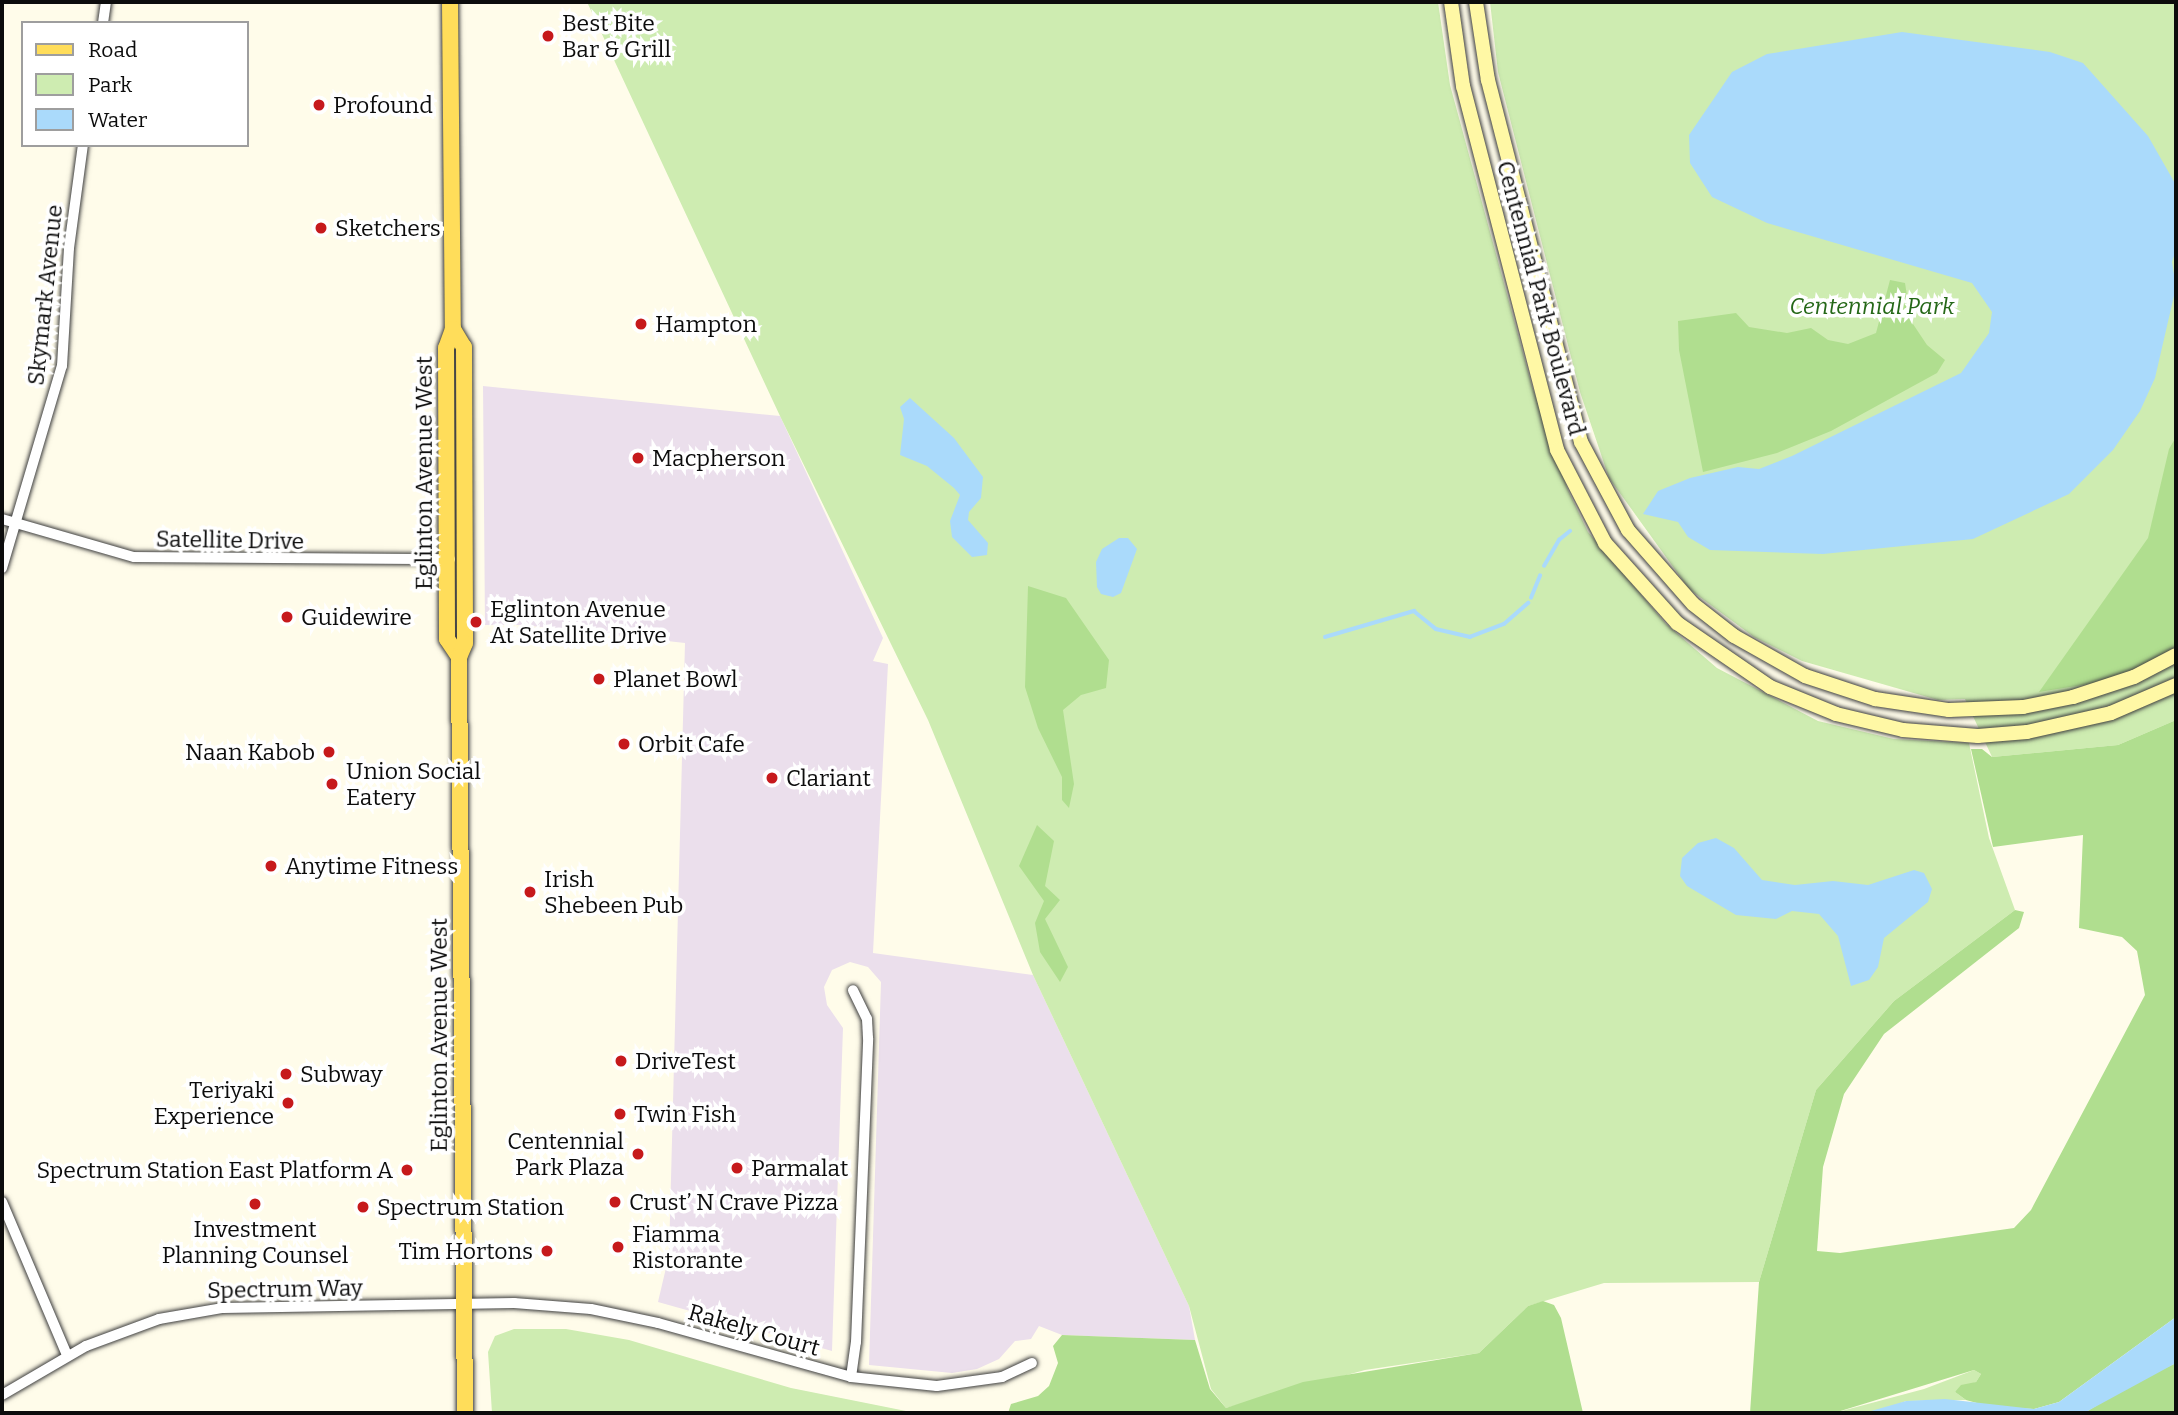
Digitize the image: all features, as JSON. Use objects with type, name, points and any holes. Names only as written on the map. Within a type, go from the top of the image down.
[{"type":"main road","name":"Eglinton Avenue West","points":[[450,2],[453,329],[446,348],[447,639],[459,657]]},
{"type":"main road","name":"Eglinton Avenue West","points":[[453,329],[464,347],[465,643],[459,657],[465,1413]]},
{"type":"street","points":[[103,21],[106,2]]},
{"type":"street","name":"Centennial Park Boulevard","points":[[1451,2],[1464,86],[1557,450],[1605,543],[1677,623],[1770,687],[1836,714],[1903,730],[1978,736],[2027,732],[2111,713],[2176,685]]},
{"type":"street","name":"Centennial Park Boulevard","points":[[1476,2],[1488,80],[1581,442],[1628,530],[1693,604],[1734,636],[1805,676],[1875,699],[1937,708],[1990,710],[2073,697],[2134,677],[2176,655]]},
{"type":"street","name":"Skymark Avenue","points":[[2,568],[62,366],[69,248],[83,147]]},
{"type":"street","name":"Satellite Drive","points":[[2,519],[134,557],[464,559]]},
{"type":"street","points":[[850,1377],[856,1342],[869,1038],[864,1012],[853,990]]},
{"type":"street","points":[[2,1202],[67,1355]]},
{"type":"street","name":"Rakely Court","points":[[463,1305],[514,1303],[606,1311],[850,1377],[937,1386],[974,1384],[1032,1363]]},
{"type":"street","name":"Spectrum Way","points":[[2,1395],[67,1355],[147,1323],[209,1309],[463,1305]]},
{"type":"shaded area","points":[[483,386],[780,416],[883,638],[873,661],[888,664],[873,953],[1033,975],[1189,1306],[1195,1340],[1062,1335],[1039,1326],[1031,1339],[1015,1341],[999,1359],[977,1369],[952,1373],[869,1365],[881,982],[868,967],[850,962],[832,970],[824,987],[827,1005],[843,1028],[832,1351],[658,1302],[669,1255],[685,643],[523,625],[485,625]]},
{"type":"green space","points":[[587,2],[1438,2],[1450,85],[1532,386],[1568,490],[1588,532],[1666,624],[1717,668],[1818,721],[1894,739],[1969,743],[1989,838],[2015,910],[1894,1001],[1816,1090],[1759,1282],[1604,1283],[1528,1306],[1479,1353],[1365,1370],[1226,1408],[1211,1389],[1189,1306],[1033,975],[928,720],[780,416]]},
{"type":"green space","name":"Centennial Park","points":[[1490,2],[2176,2],[2176,720],[2118,745],[1992,757],[1965,699],[1938,700],[1802,661],[1754,637],[1689,589],[1609,478],[1580,392],[1498,72]]},
{"type":"green space","points":[[1890,280],[1905,283],[1911,321],[1927,345],[1945,360],[1937,373],[1831,431],[1777,453],[1703,472],[1679,350],[1678,321],[1736,313],[1749,327],[1787,333],[1811,328],[1828,340],[1848,344],[1876,333]]},
{"type":"green space","points":[[2176,437],[2176,647],[2113,680],[2039,692],[2148,538],[2169,449]]},
{"type":"green space","points":[[1028,586],[1066,598],[1109,660],[1106,688],[1081,695],[1063,710],[1074,784],[1069,808],[1062,800],[1062,777],[1038,728],[1025,687]]},
{"type":"green space","points":[[2176,720],[2176,1317],[2059,1402],[2034,1409],[1991,1407],[1966,1400],[1955,1392],[1961,1385],[1976,1382],[1981,1374],[1974,1370],[1834,1413],[1750,1413],[1759,1282],[1816,1090],[1894,1001],[2015,910],[2024,912],[2019,928],[1884,1034],[1844,1094],[1823,1167],[1817,1251],[1840,1253],[2014,1228],[2031,1210],[2145,995],[2137,951],[2122,937],[2079,928],[2083,835],[1993,847],[1971,749],[1982,749],[1992,757],[2118,745]]},
{"type":"green space","points":[[1037,825],[1054,841],[1045,886],[1060,900],[1045,919],[1068,967],[1060,982],[1040,952],[1035,923],[1044,901],[1019,866]]},
{"type":"green space","points":[[1543,1301],[1554,1305],[1561,1318],[1583,1413],[1008,1413],[1011,1404],[1038,1396],[1049,1386],[1058,1363],[1053,1346],[1062,1335],[1195,1340],[1210,1389],[1226,1408],[1303,1382],[1479,1353],[1528,1306]]},
{"type":"green space","points":[[514,1329],[566,1329],[629,1340],[791,1388],[916,1413],[492,1413],[488,1352],[495,1336]]},
{"type":"green space","points":[[2176,1363],[2176,1413],[2084,1413],[2138,1381]]},
{"type":"green space","points":[[1974,1370],[1981,1374],[1976,1382],[1955,1392],[1966,1400],[1906,1401],[1881,1411],[1834,1413],[1924,1389]]},
{"type":"water","points":[[1902,32],[2050,52],[2083,63],[2148,136],[2176,185],[2176,250],[2172,262],[2176,287],[2155,378],[2140,411],[2113,450],[2069,494],[1973,539],[1823,554],[1710,550],[1688,537],[1678,522],[1643,514],[1658,491],[1690,478],[1738,467],[1759,469],[1792,456],[1961,373],[1989,333],[1992,312],[1972,283],[1767,223],[1712,197],[1690,163],[1689,135],[1732,72],[1767,54]]},
{"type":"water","points":[[910,398],[954,438],[983,477],[981,498],[969,512],[968,520],[988,543],[987,555],[972,557],[952,537],[950,521],[960,495],[954,488],[927,466],[900,455],[904,419],[900,407]]},
{"type":"water","points":[[1119,538],[1128,538],[1137,549],[1121,593],[1113,597],[1101,594],[1097,587],[1096,562],[1102,549]]},
{"type":"water","points":[[1716,838],[1734,848],[1762,880],[1795,885],[1833,881],[1868,885],[1914,870],[1924,873],[1932,889],[1928,902],[1884,938],[1878,967],[1869,980],[1851,986],[1838,936],[1819,914],[1792,911],[1776,919],[1736,915],[1687,886],[1680,876],[1682,858],[1698,843]]},
{"type":"water","points":[[2176,1317],[2176,1363],[2084,1413],[1864,1413],[1906,1401],[1945,1399],[2034,1409],[2059,1402]]},
{"type":"waterway","points":[[1544,566],[1559,540],[1570,531]]},
{"type":"waterway","points":[[1531,598],[1540,576]]},
{"type":"waterway","points":[[1325,637],[1414,611],[1436,629],[1470,637],[1504,624],[1528,603]]},
{"type":"place","name":"Best Bite Bar & Grill","points":[[548,36]]},
{"type":"place","name":"Profound","points":[[319,105]]},
{"type":"place","name":"Sketchers","points":[[321,228]]},
{"type":"place","name":"Hampton","points":[[641,324]]},
{"type":"place","name":"Macpherson","points":[[638,458]]},
{"type":"place","name":"Guidewire","points":[[287,617]]},
{"type":"place","name":"Eglinton Avenue At Satellite Drive","points":[[476,622]]},
{"type":"place","name":"Planet Bowl","points":[[599,679]]},
{"type":"place","name":"Orbit Cafe","points":[[624,744]]},
{"type":"place","name":"Naan Kabob","points":[[329,752]]},
{"type":"place","name":"Clariant","points":[[772,778]]},
{"type":"place","name":"Union Social Eatery","points":[[332,784]]},
{"type":"place","name":"Anytime Fitness","points":[[271,866]]},
{"type":"place","name":"Irish Shebeen Pub","points":[[530,892]]},
{"type":"place","name":"DriveTest","points":[[621,1061]]},
{"type":"place","name":"Subway","points":[[286,1074]]},
{"type":"place","name":"Teriyaki Experience","points":[[288,1103]]},
{"type":"place","name":"Twin Fish","points":[[620,1114]]},
{"type":"place","name":"Centennial Park Plaza","points":[[638,1154]]},
{"type":"place","name":"Parmalat","points":[[737,1168]]},
{"type":"place","name":"Spectrum Station East Platform A","points":[[407,1170]]},
{"type":"place","name":"Crust’ N Crave Pizza","points":[[615,1202]]},
{"type":"place","name":"Investment Planning Counsel","points":[[255,1204]]},
{"type":"place","name":"Spectrum Station","points":[[363,1207]]},
{"type":"place","name":"Fiamma Ristorante","points":[[618,1247]]},
{"type":"place","name":"Tim Hortons","points":[[547,1251]]}]
